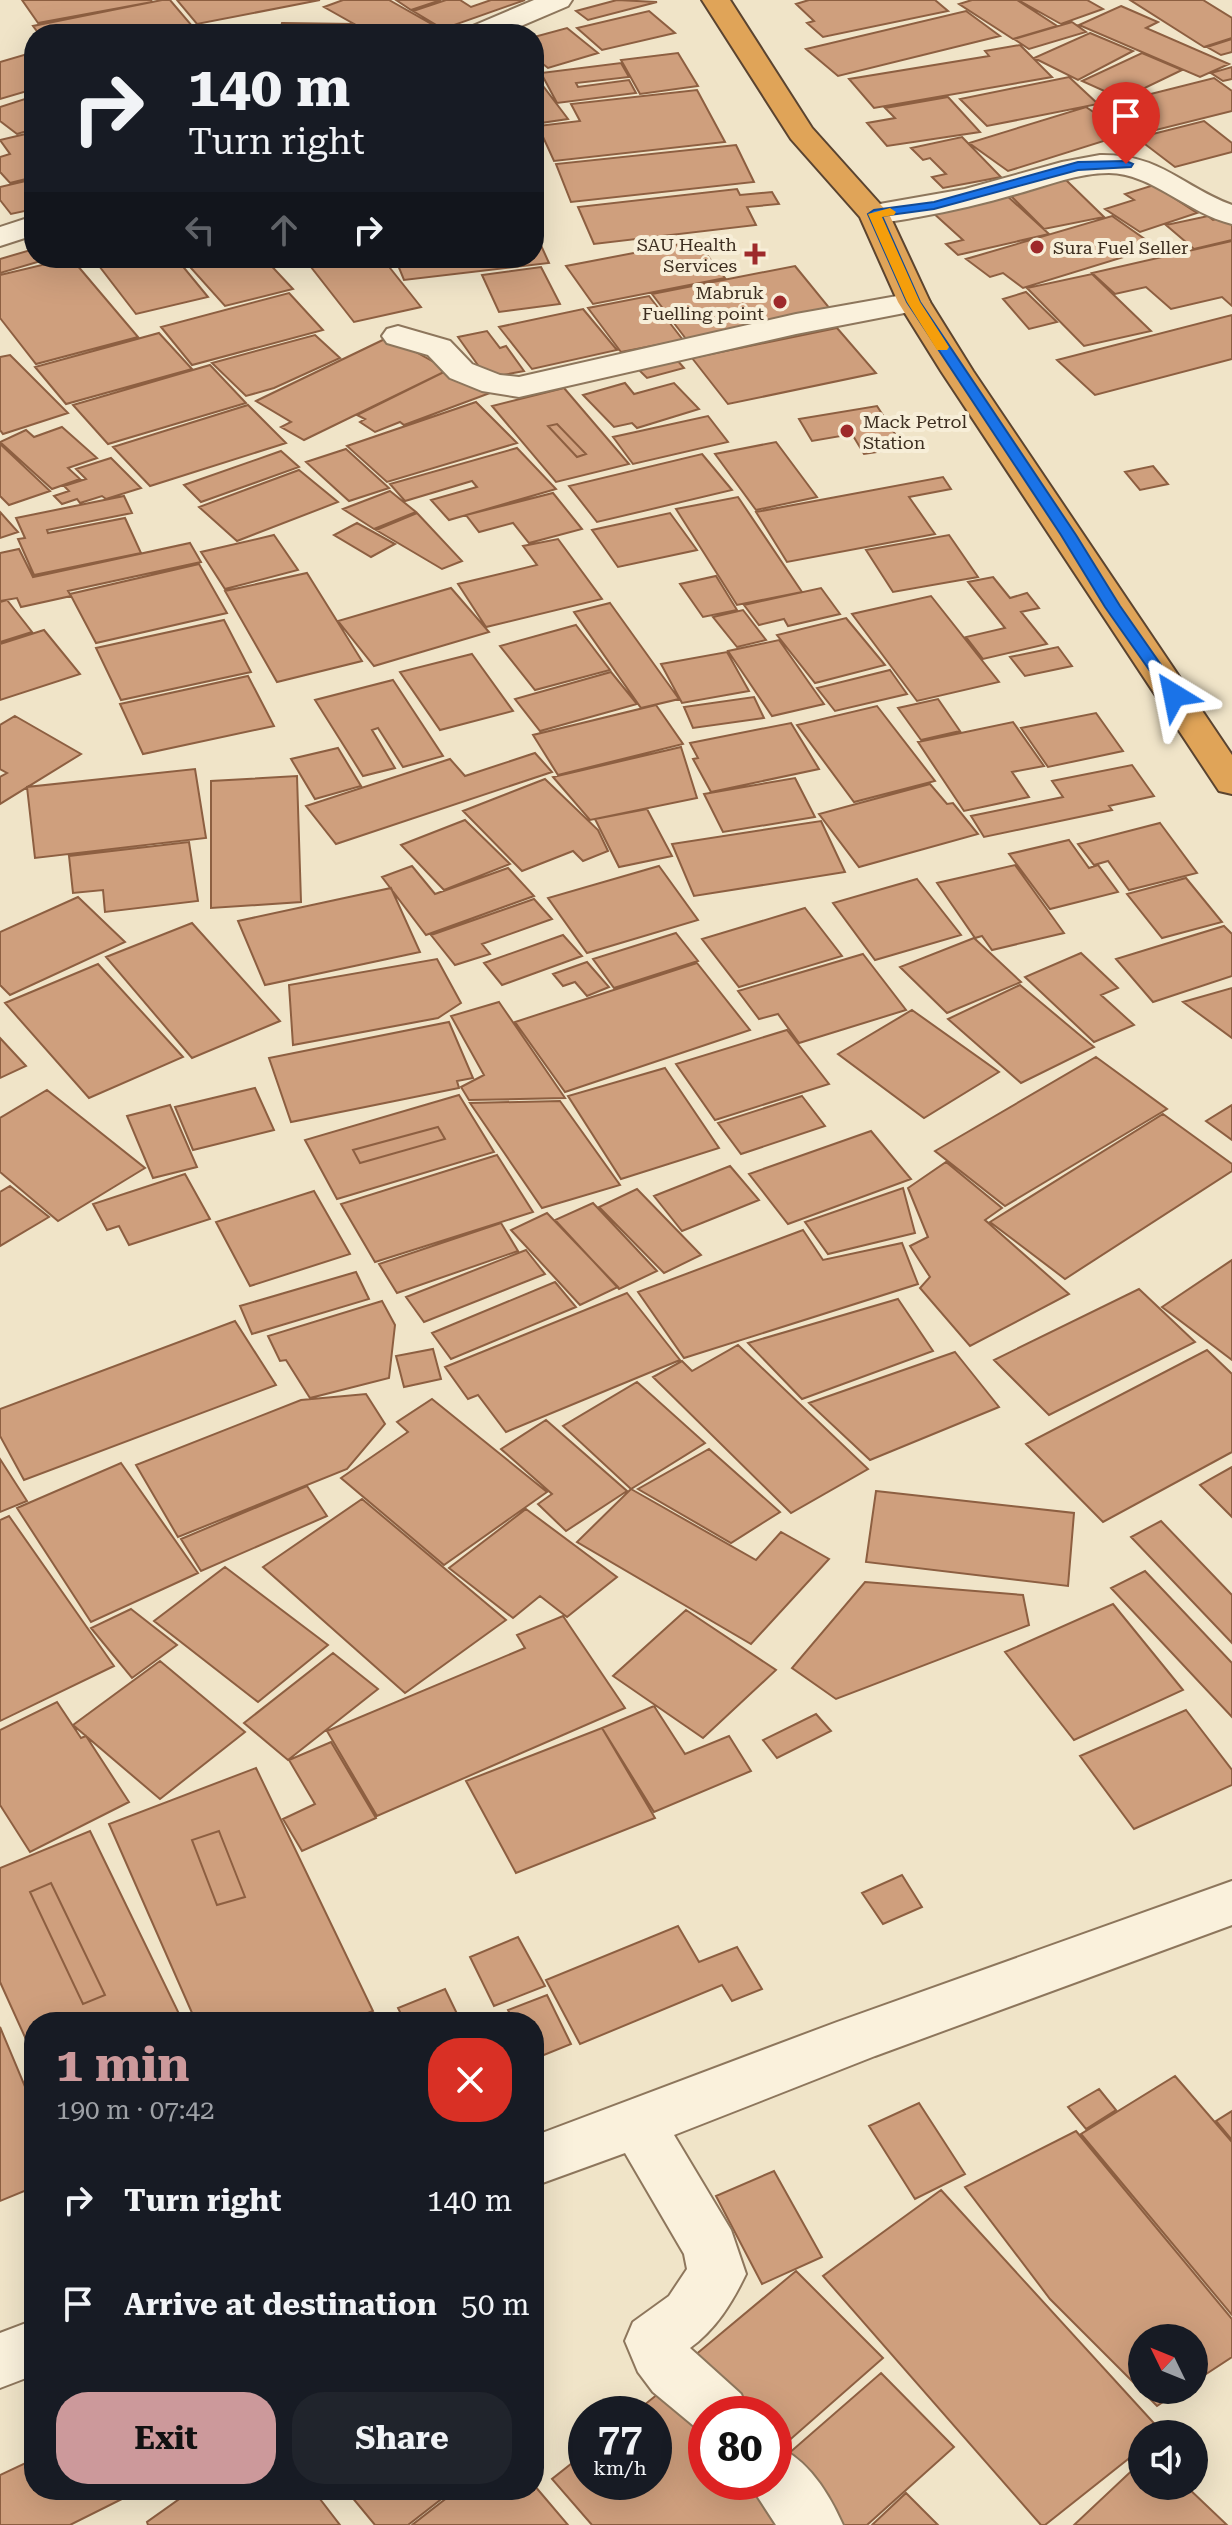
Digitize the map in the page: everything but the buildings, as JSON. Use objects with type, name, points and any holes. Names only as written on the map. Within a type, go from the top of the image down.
[{"type":"highway","points":[[716,0],[801,133],[874,214],[914,302],[1232,783]]},
{"type":"street","points":[[502,24],[558,0]]},
{"type":"street","points":[[874,214],[920,209],[1078,166],[1107,164],[1150,170],[1215,209],[1232,215]]},
{"type":"street","points":[[0,237],[24,229]]},
{"type":"street","points":[[398,336],[439,348],[461,371],[494,384],[519,387],[796,324],[914,302]]},
{"type":"street","points":[[544,2157],[856,2039],[1232,1903]]},
{"type":"street","points":[[638,2124],[711,2248],[717,2274],[689,2315],[654,2341],[659,2358],[703,2396]]},
{"type":"street","points":[[0,2361],[24,2351]]},
{"type":"street","points":[[792,2498],[813,2525]]},
{"type":"slow traffic","points":[[890,212],[874,214],[914,302],[942,347]]},
{"type":"place","name":"Sura Fuel Seller","points":[[1037,247]]},
{"type":"place","name":"SAU Health Services","points":[[755,254]]},
{"type":"place","name":"Mabruk Fuelling point","points":[[780,302]]},
{"type":"place","name":"Mack Petrol Station","points":[[847,431]]},
{"type":"route","points":[[1126,164],[1078,166],[920,209],[874,214],[914,302],[957,371],[1174,695]]}]
